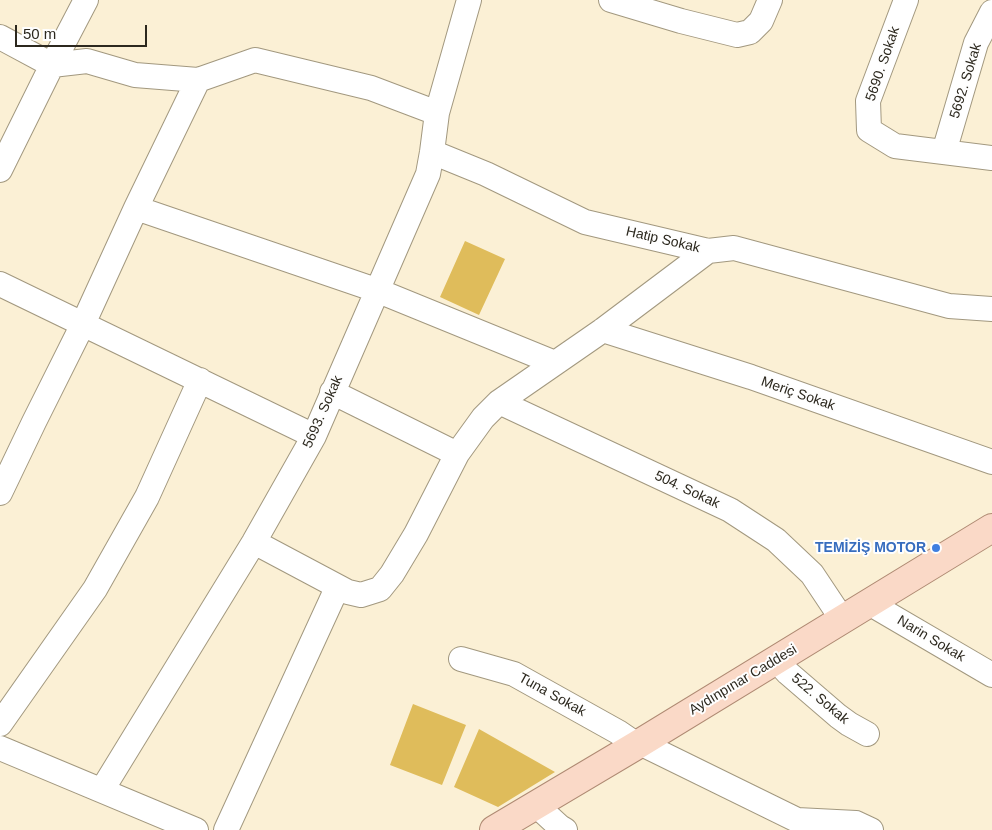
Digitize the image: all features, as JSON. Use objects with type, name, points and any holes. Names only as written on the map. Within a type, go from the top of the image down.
[{"type":"main road","name":"Aydınpınar Caddesi","points":[[494,830],[639,744],[991,529]]},
{"type":"street","points":[[0,170],[86,0]]},
{"type":"street","name":"5693. Sokak","points":[[102,790],[254,542],[314,436],[428,174],[437,113],[470,0]]},
{"type":"street","points":[[611,0],[681,21],[737,34],[750,32],[761,21],[770,0]]},
{"type":"street","name":"5690. Sokak","points":[[906,0],[868,101],[870,130],[895,146],[944,152]]},
{"type":"street","name":"5692. Sokak","points":[[944,152],[976,43],[992,12]]},
{"type":"street","points":[[0,36],[52,65],[87,61],[135,76],[198,80],[255,60],[371,88],[437,113]]},
{"type":"street","points":[[0,493],[83,324],[136,208],[198,80]]},
{"type":"street","name":"Hatip Sokak","points":[[432,152],[486,174],[585,222],[708,251],[734,248],[950,306],[992,309]]},
{"type":"street","points":[[944,152],[992,158]]},
{"type":"street","points":[[136,208],[376,290],[555,363]]},
{"type":"street","points":[[254,542],[337,588],[360,595],[380,589],[392,574],[416,534],[457,454],[482,418],[499,402],[603,330],[708,251]]},
{"type":"street","points":[[0,284],[314,436]]},
{"type":"street","name":"Meriç Sokak","points":[[603,330],[751,377],[992,462]]},
{"type":"street","points":[[0,724],[95,589],[147,497],[200,380]]},
{"type":"street","points":[[332,392],[457,454]]},
{"type":"street","name":"504. Sokak","points":[[499,402],[730,510],[776,540],[812,574],[842,619]]},
{"type":"street","points":[[226,830],[337,588]]},
{"type":"street","name":"Narin Sokak","points":[[869,603],[992,675]]},
{"type":"street","name":"Tuna Sokak","points":[[462,659],[514,674],[639,744],[797,820],[856,823],[871,830]]},
{"type":"street","name":"522. Sokak","points":[[776,660],[788,673],[838,716],[848,724],[867,734]]},
{"type":"street","points":[[0,748],[196,830]]},
{"type":"street","points":[[536,806],[564,830]]},
{"type":"building","points":[[465,241],[505,259],[479,315],[440,297]]},
{"type":"building","points":[[413,704],[466,725],[442,785],[390,765]]},
{"type":"building","points":[[479,729],[555,772],[498,807],[454,787]]},
{"type":"place","name":"TEMİZİŞ MOTOR","points":[[936,548]]}]
